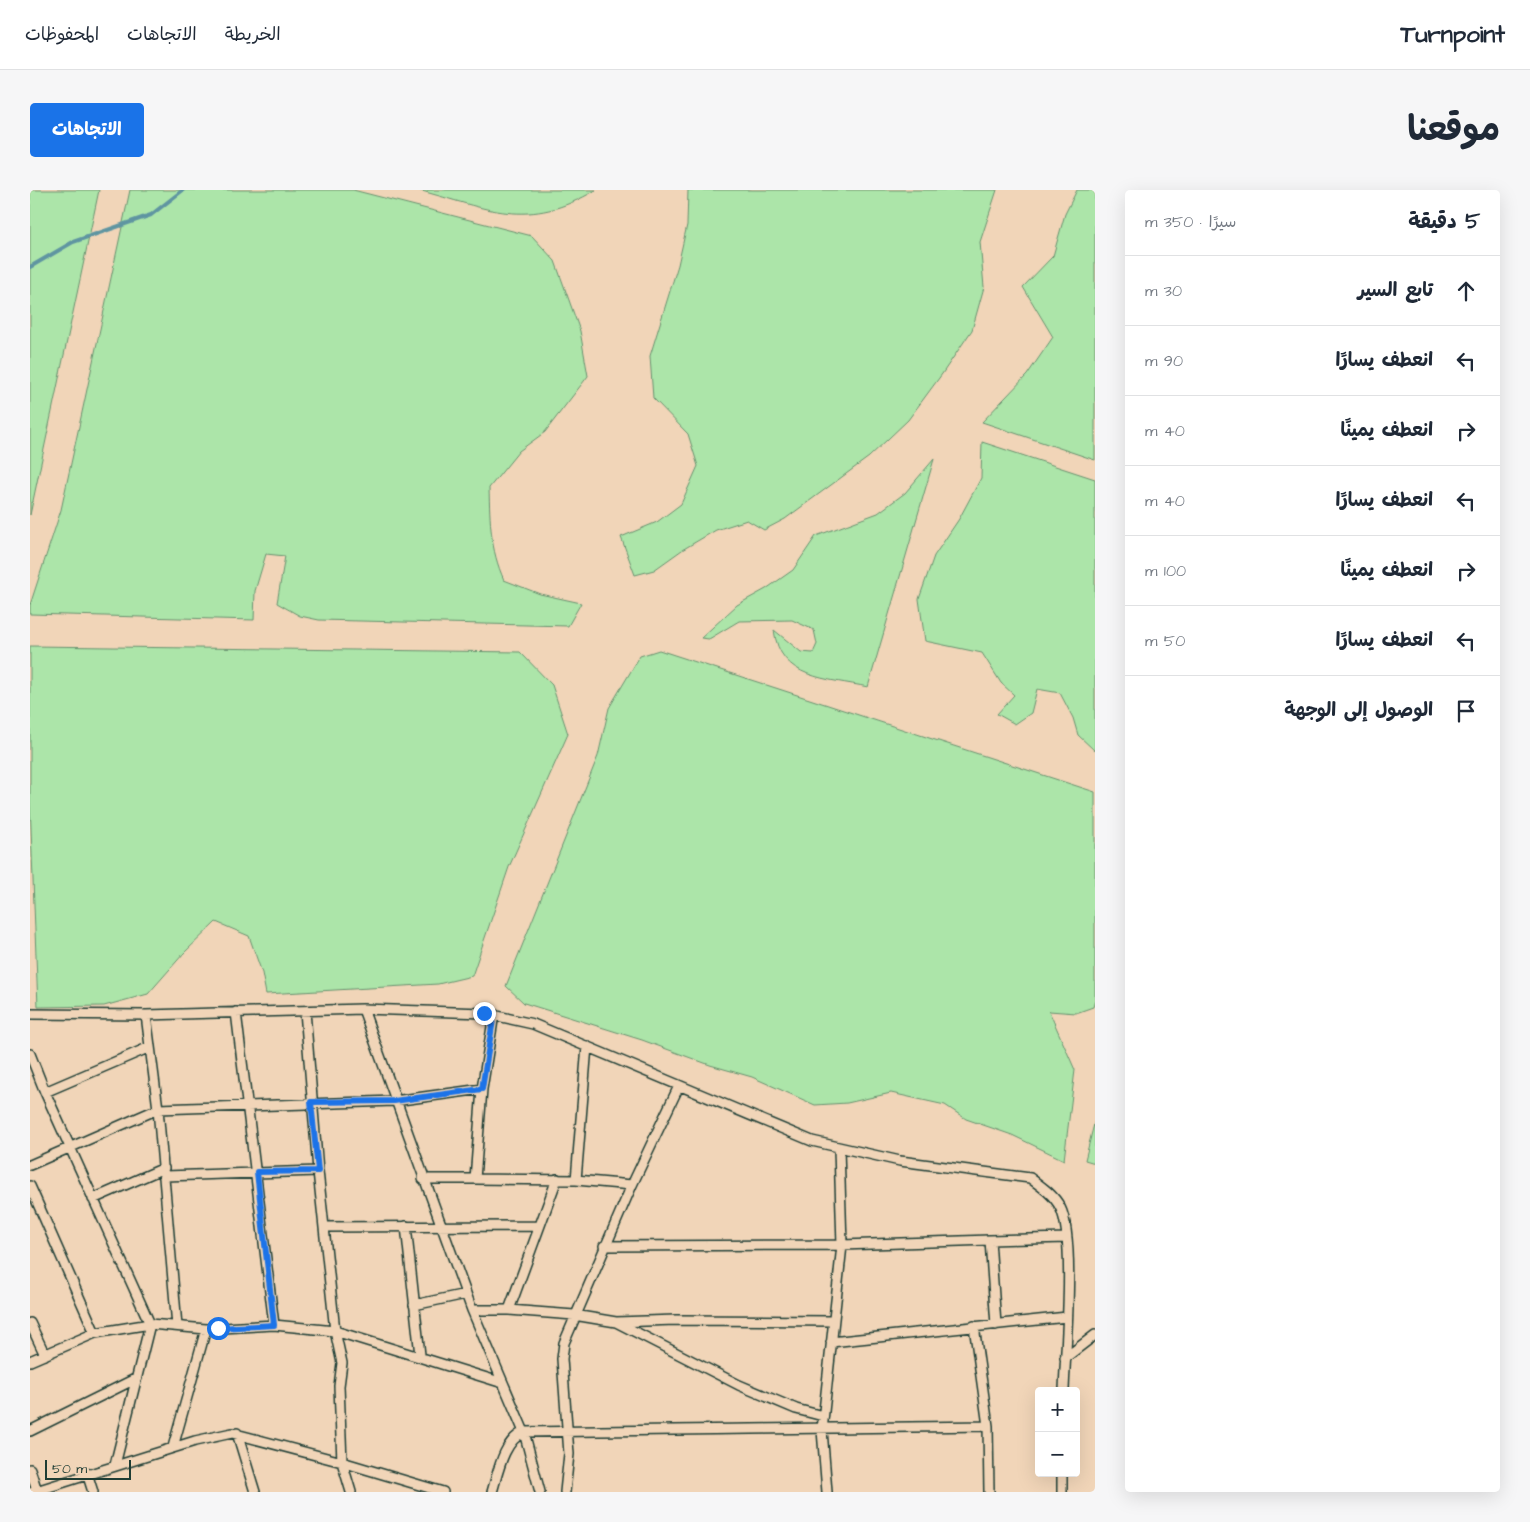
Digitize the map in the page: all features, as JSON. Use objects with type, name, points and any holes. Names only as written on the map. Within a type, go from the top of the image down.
[{"type":"street","points":[[363,1010],[439,1225],[472,1310],[524,1432],[540,1492]]},
{"type":"street","points":[[30,1014],[146,1015],[363,1010],[494,1014],[533,1024],[812,1141],[839,1149],[900,1161],[1030,1178],[1048,1191],[1061,1208],[1067,1238],[1067,1317],[1064,1387]]},
{"type":"street","points":[[305,1011],[318,1171],[335,1331],[342,1363],[339,1386],[342,1462],[351,1492]]},
{"type":"street","points":[[236,1012],[257,1172],[274,1325]]},
{"type":"street","points":[[475,1179],[482,1089],[494,1014]]},
{"type":"street","points":[[146,1015],[165,1172],[177,1326]]},
{"type":"street","points":[[576,1180],[587,1046]]},
{"type":"street","points":[[45,1092],[150,1047]]},
{"type":"street","points":[[30,1054],[69,1147],[150,1324],[115,1465]]},
{"type":"street","points":[[565,1492],[569,1454],[562,1358],[564,1343],[604,1246],[679,1086]]},
{"type":"street","points":[[30,1165],[158,1109],[311,1102],[394,1101],[482,1089]]},
{"type":"street","points":[[827,1492],[822,1430],[842,1245],[839,1149]]},
{"type":"street","points":[[93,1199],[165,1172],[318,1171]]},
{"type":"street","points":[[423,1178],[557,1179],[632,1185]]},
{"type":"street","points":[[509,1310],[557,1179]]},
{"type":"street","points":[[30,1186],[96,1333]]},
{"type":"street","points":[[406,1226],[420,1355]]},
{"type":"street","points":[[325,1227],[539,1226]]},
{"type":"street","points":[[604,1246],[842,1245],[1067,1238]]},
{"type":"street","points":[[990,1240],[996,1325]]},
{"type":"street","points":[[414,1305],[466,1294]]},
{"type":"street","points":[[472,1310],[509,1310],[574,1315],[616,1322],[676,1320],[833,1322]]},
{"type":"street","points":[[831,1342],[1067,1317]]},
{"type":"street","points":[[30,1322],[44,1355]]},
{"type":"street","points":[[616,1322],[739,1385],[796,1409],[823,1416]]},
{"type":"street","points":[[30,1361],[96,1333],[150,1324],[206,1329],[274,1325],[335,1331],[420,1355],[503,1383]]},
{"type":"street","points":[[974,1326],[988,1426],[988,1492]]},
{"type":"street","points":[[173,1448],[206,1329]]},
{"type":"street","points":[[1065,1358],[1095,1335]]},
{"type":"street","points":[[30,1431],[137,1378]]},
{"type":"street","points":[[492,1492],[503,1457],[516,1436],[524,1432],[822,1430],[988,1426]]},
{"type":"street","points":[[237,1433],[255,1492]]},
{"type":"street","points":[[30,1469],[35,1491],[87,1473],[217,1435],[237,1433],[441,1492]]},
{"type":"street","points":[[87,1473],[94,1492]]},
{"type":"street","points":[[1062,1477],[1062,1492]]},
{"type":"green space","points":[[30,190],[99,190],[30,515]]},
{"type":"green space","points":[[130,190],[353,190],[532,236],[555,261],[580,331],[588,376],[545,432],[519,451],[489,488],[490,523],[493,546],[504,580],[540,594],[581,603],[568,626],[319,620],[300,616],[277,603],[285,556],[266,554],[255,591],[254,620],[30,614],[30,605],[61,510]]},
{"type":"green space","points":[[418,190],[596,190],[571,203],[549,210],[528,213],[487,209]]},
{"type":"green space","points":[[688,190],[997,190],[980,242],[984,287],[972,330],[908,420],[869,457],[785,519],[764,530],[747,520],[716,530],[682,550],[654,570],[635,575],[621,537],[657,522],[681,504],[698,466],[688,434],[653,398],[650,356],[678,265],[687,225]]},
{"type":"green space","points":[[1077,190],[1095,190],[1095,460],[982,422],[1027,375],[1053,337],[1023,287],[1053,256],[1065,214]]},
{"type":"green space","points":[[982,442],[1095,479],[1095,751],[1078,735],[1073,718],[1060,693],[1037,689],[1031,713],[1015,724],[997,714],[1014,695],[1001,683],[982,653],[925,641],[919,599],[934,556],[959,519],[981,478]]},
{"type":"green space","points":[[934,459],[868,687],[808,674],[796,668],[785,659],[778,646],[774,630],[801,652],[813,653],[817,644],[814,630],[792,620],[739,621],[709,639],[701,638],[737,605],[766,589],[793,570],[816,536],[878,513],[905,493]]},
{"type":"green space","points":[[30,646],[520,652],[552,685],[568,734],[509,867],[472,976],[438,984],[266,994],[262,973],[249,936],[216,922],[184,953],[148,994],[104,1006],[38,1007],[30,802]]},
{"type":"green space","points":[[659,650],[1095,792],[1095,1000],[1093,1007],[1076,1013],[1049,1011],[1075,1070],[1064,1160],[1012,1135],[966,1119],[945,1105],[891,1093],[847,1103],[815,1105],[752,1077],[710,1065],[642,1040],[524,1003],[506,986],[598,756],[609,708],[640,656]]},
{"type":"green space","points":[[1095,1120],[1095,1163],[1085,1160]]},
{"type":"waterway","points":[[30,267],[73,242],[151,215],[183,190]]},
{"type":"route","points":[[218,1328],[274,1325],[257,1172],[318,1171],[311,1102],[394,1101],[482,1089],[494,1014],[484,1013]]}]
